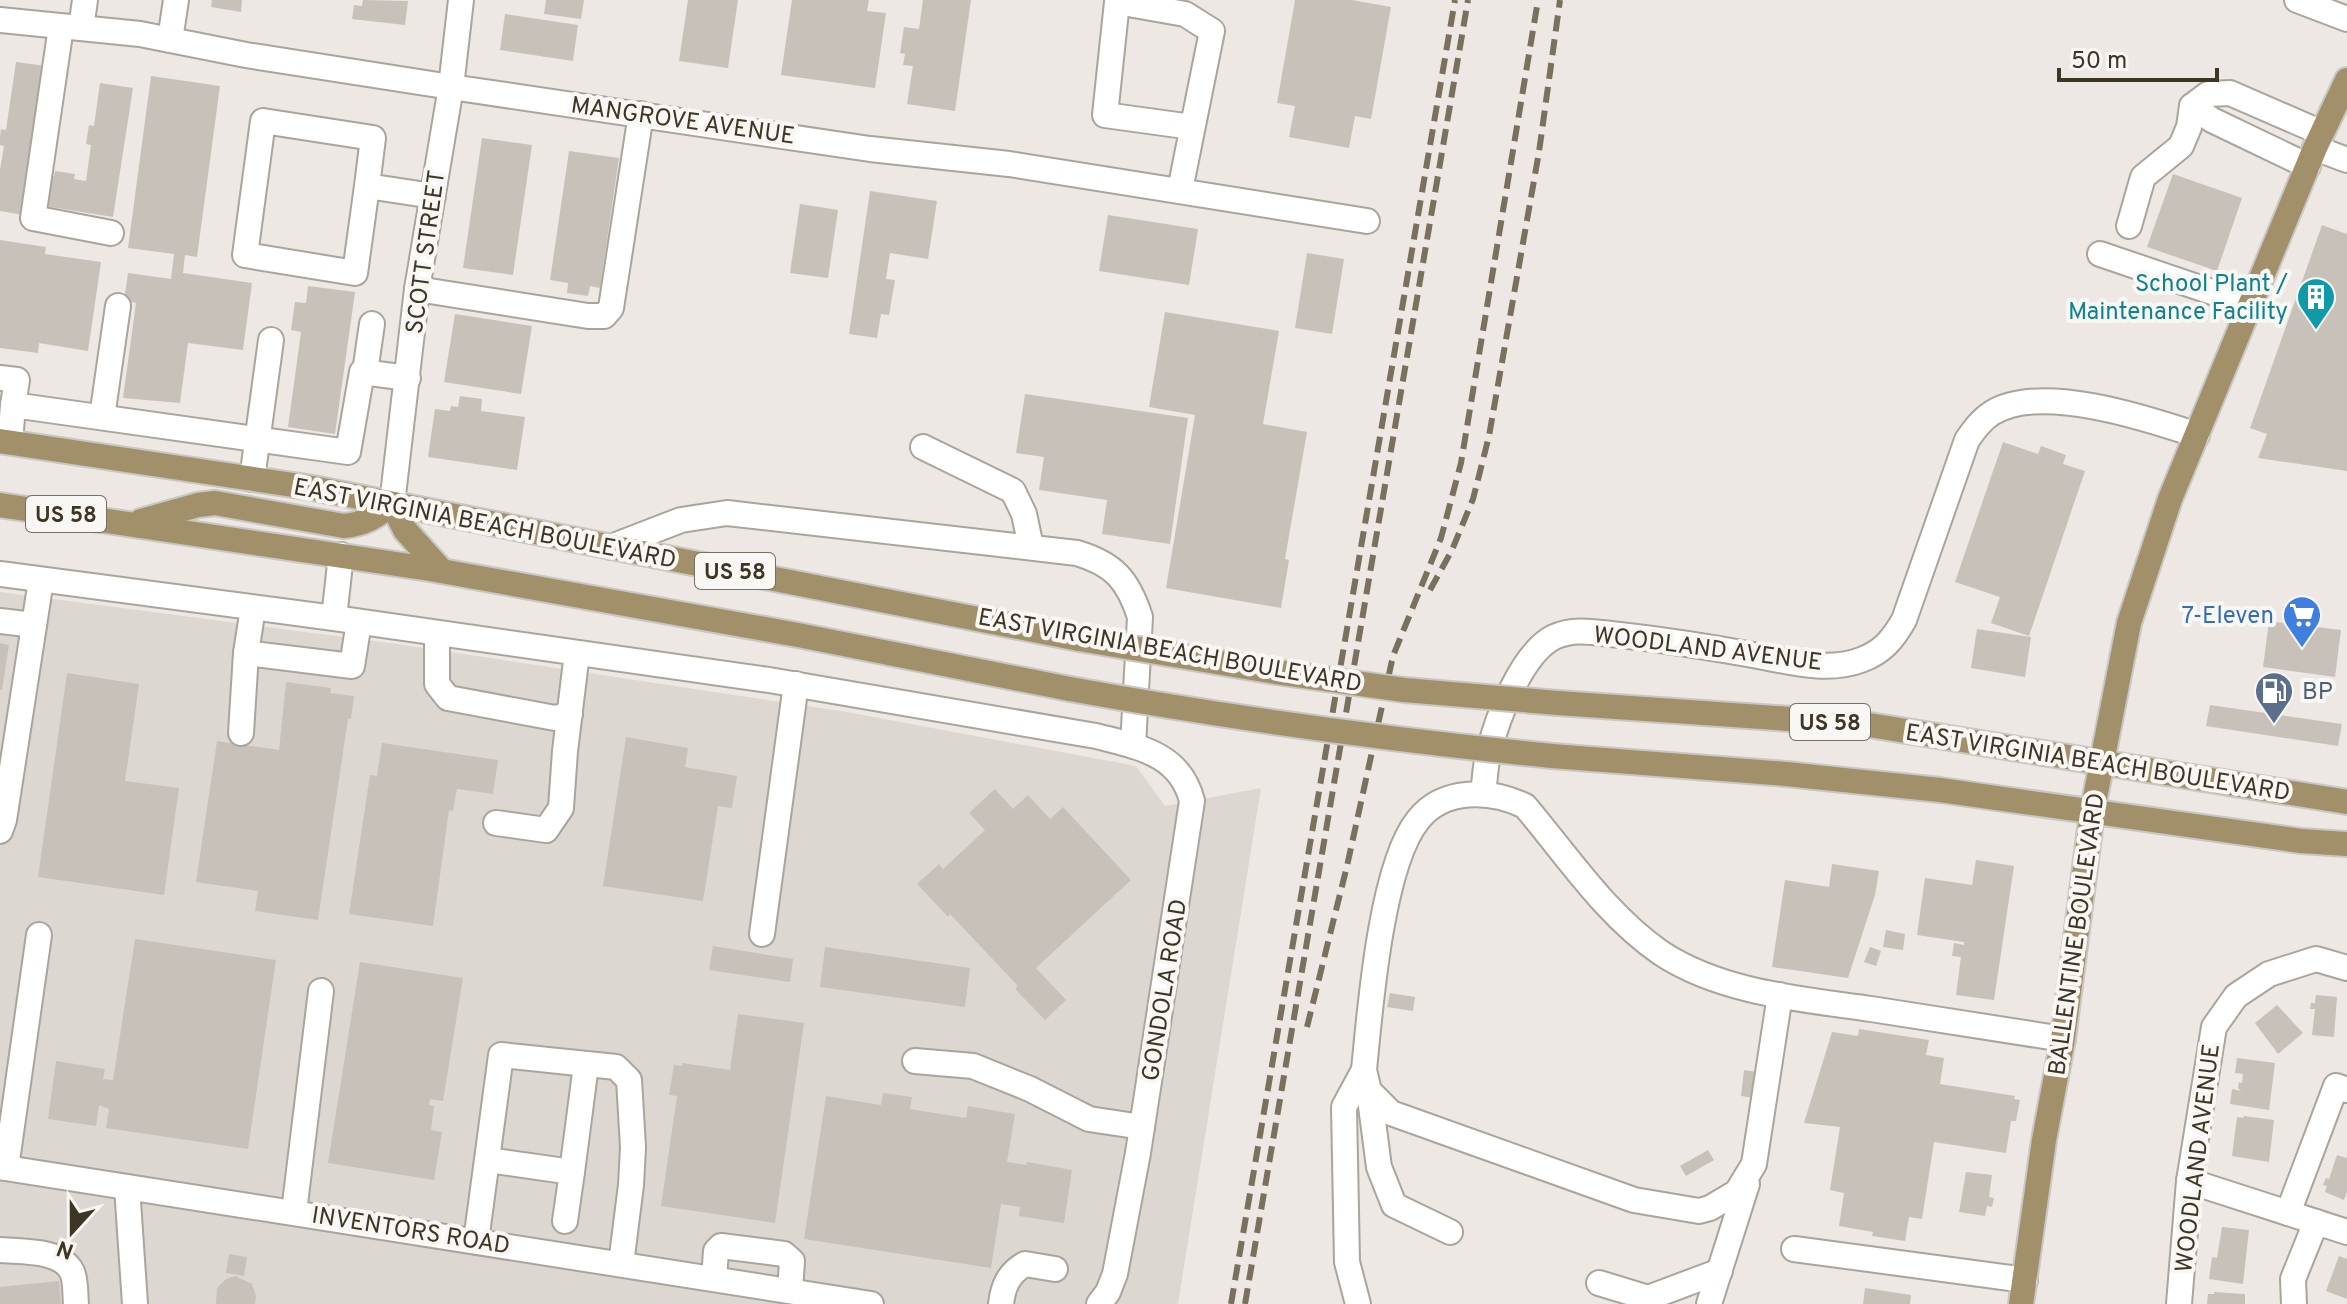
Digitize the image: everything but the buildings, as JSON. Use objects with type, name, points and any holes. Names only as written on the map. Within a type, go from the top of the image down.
[{"type":"main road","name":"BALLENTINE BOULEVARD","points":[[2021,1304],[2044,1140],[2063,1039],[2092,813],[2129,623],[2155,540],[2197,435],[2315,149],[2347,80]]},
{"type":"main road","name":"EAST VIRGINIA BEACH BOULEVARD","points":[[5,442],[252,479],[392,504],[1079,639],[1276,672],[1404,690],[1863,724],[2347,802]]},
{"type":"main road","points":[[131,524],[215,503],[344,526],[361,524],[377,517],[392,504],[405,530],[442,571]]},
{"type":"main road","name":"EAST VIRGINIA BEACH BOULEVARD","points":[[0,505],[442,571],[1230,717],[1410,742],[1940,790],[2301,841],[2347,844]]},
{"type":"street","points":[[85,0],[71,27],[33,218],[111,233]]},
{"type":"street","points":[[170,40],[176,0]]},
{"type":"street","name":"SCOTT STREET","points":[[392,504],[417,289],[451,87],[461,0]]},
{"type":"street","points":[[2297,0],[2347,19]]},
{"type":"street","points":[[1180,190],[1212,31],[1185,14],[1117,2],[1105,115],[1192,127]]},
{"type":"street","name":"MANGROVE AVENUE","points":[[0,20],[170,40],[451,87],[870,149],[1009,164],[1367,221]]},
{"type":"street","points":[[2129,226],[2143,177],[2181,146],[2189,127],[2192,106],[2208,94],[2230,93],[2315,149]]},
{"type":"street","points":[[2192,106],[2212,120],[2347,160]]},
{"type":"street","points":[[417,289],[604,316],[611,308],[641,114]]},
{"type":"street","points":[[263,121],[373,138],[367,186],[355,273],[245,255],[263,121]]},
{"type":"street","points":[[367,186],[433,196]]},
{"type":"street","points":[[2100,254],[2250,305]]},
{"type":"street","points":[[111,458],[110,418],[118,306]]},
{"type":"street","points":[[13,405],[348,452],[372,324]]},
{"type":"street","points":[[252,479],[271,340]]},
{"type":"street","points":[[365,372],[408,378]]},
{"type":"street","points":[[0,378],[17,380],[5,442]]},
{"type":"street","name":"WOODLAND AVENUE","points":[[1483,794],[1489,752],[1507,699],[1541,646],[1567,632],[1656,639],[1803,664],[1833,665],[1860,661],[1882,650],[1891,642],[1904,620],[1967,440],[1992,413],[2031,400],[2054,400],[2119,413],[2197,435]]},
{"type":"street","points":[[202,471],[207,432]]},
{"type":"street","points":[[923,447],[1013,491],[1024,514],[1031,547]]},
{"type":"street","points":[[0,574],[796,684],[1096,736],[1133,746],[1140,617],[1134,598],[1123,580],[1100,559],[1031,547],[727,513],[681,520],[611,547]]},
{"type":"street","points":[[334,618],[341,555]]},
{"type":"street","points":[[0,831],[41,580]]},
{"type":"street","points":[[241,733],[246,653],[253,608]]},
{"type":"street","points":[[0,621],[34,625]]},
{"type":"street","points":[[246,653],[352,666],[359,622]]},
{"type":"street","points":[[437,633],[437,684],[448,698],[555,718],[570,714]]},
{"type":"street","points":[[496,823],[546,830],[561,808],[577,653]]},
{"type":"street","points":[[762,934],[796,684]]},
{"type":"street","name":"GONDOLA ROAD","points":[[1099,1304],[1115,1274],[1142,1127],[1192,801],[1188,785],[1178,769],[1163,758],[1133,746]]},
{"type":"street","points":[[1450,1232],[1394,1205],[1379,1167],[1367,1081],[1382,930],[1397,862],[1418,819],[1430,808],[1452,797],[1483,794],[1510,799],[1525,806],[1630,929],[1663,954],[1700,972],[1780,995],[2063,1039]]},
{"type":"street","points":[[3,1167],[39,935]]},
{"type":"street","name":"WOODLAND AVENUE","points":[[2179,1304],[2189,1181],[2214,1027],[2236,996],[2269,974],[2316,959],[2347,968]]},
{"type":"street","points":[[294,1212],[321,991]]},
{"type":"street","points":[[1709,1304],[1751,1171],[1780,995]]},
{"type":"street","points":[[476,1241],[501,1055],[616,1067],[629,1080],[633,1147],[621,1264]]},
{"type":"street","points":[[915,1061],[973,1066],[1030,1089],[1089,1119],[1142,1127]]},
{"type":"street","points":[[565,1221],[586,1065]]},
{"type":"street","points":[[1367,1081],[1391,1113],[1658,1206],[1699,1211],[1710,1208],[1737,1192],[1751,1171]]},
{"type":"street","points":[[1358,1304],[1347,1262],[1344,1107],[1367,1081]]},
{"type":"street","points":[[2288,1213],[2336,1086],[2347,1090]]},
{"type":"street","points":[[488,1160],[572,1172]]},
{"type":"street","name":"INVENTORS ROAD","points":[[3,1167],[871,1304]]},
{"type":"street","points":[[2189,1181],[2347,1232]]},
{"type":"street","points":[[127,1187],[135,1304]]},
{"type":"street","points":[[2294,1304],[2293,1279],[2316,1222]]},
{"type":"street","points":[[714,1279],[716,1251],[721,1246],[784,1254],[792,1261],[790,1291]]},
{"type":"street","points":[[1794,1249],[2025,1280]]},
{"type":"street","points":[[0,1250],[51,1255],[62,1260],[73,1272],[76,1304]]},
{"type":"street","points":[[1001,1304],[1003,1287],[1015,1269],[1025,1264],[1055,1269]]},
{"type":"street","points":[[1599,1283],[1648,1298],[1720,1271]]},
{"type":"shaded area","points":[[0,592],[397,644],[847,712],[1136,766],[1165,806],[1261,788],[1178,1304],[0,1304]]},
{"type":"railway","points":[[1231,1304],[1455,0]]},
{"type":"railway","points":[[1245,1304],[1468,0]]},
{"type":"railway","points":[[1307,1027],[1347,866],[1393,656],[1441,538],[1461,463],[1538,0]]},
{"type":"railway","points":[[1430,590],[1452,550],[1473,499],[1489,436],[1539,152],[1560,0]]},
{"type":"place","name":"School Plant / Maintenance Facility","points":[[2316,331]]},
{"type":"place","name":"7-Eleven","points":[[2302,649]]},
{"type":"place","name":"BP","points":[[2274,725]]}]
